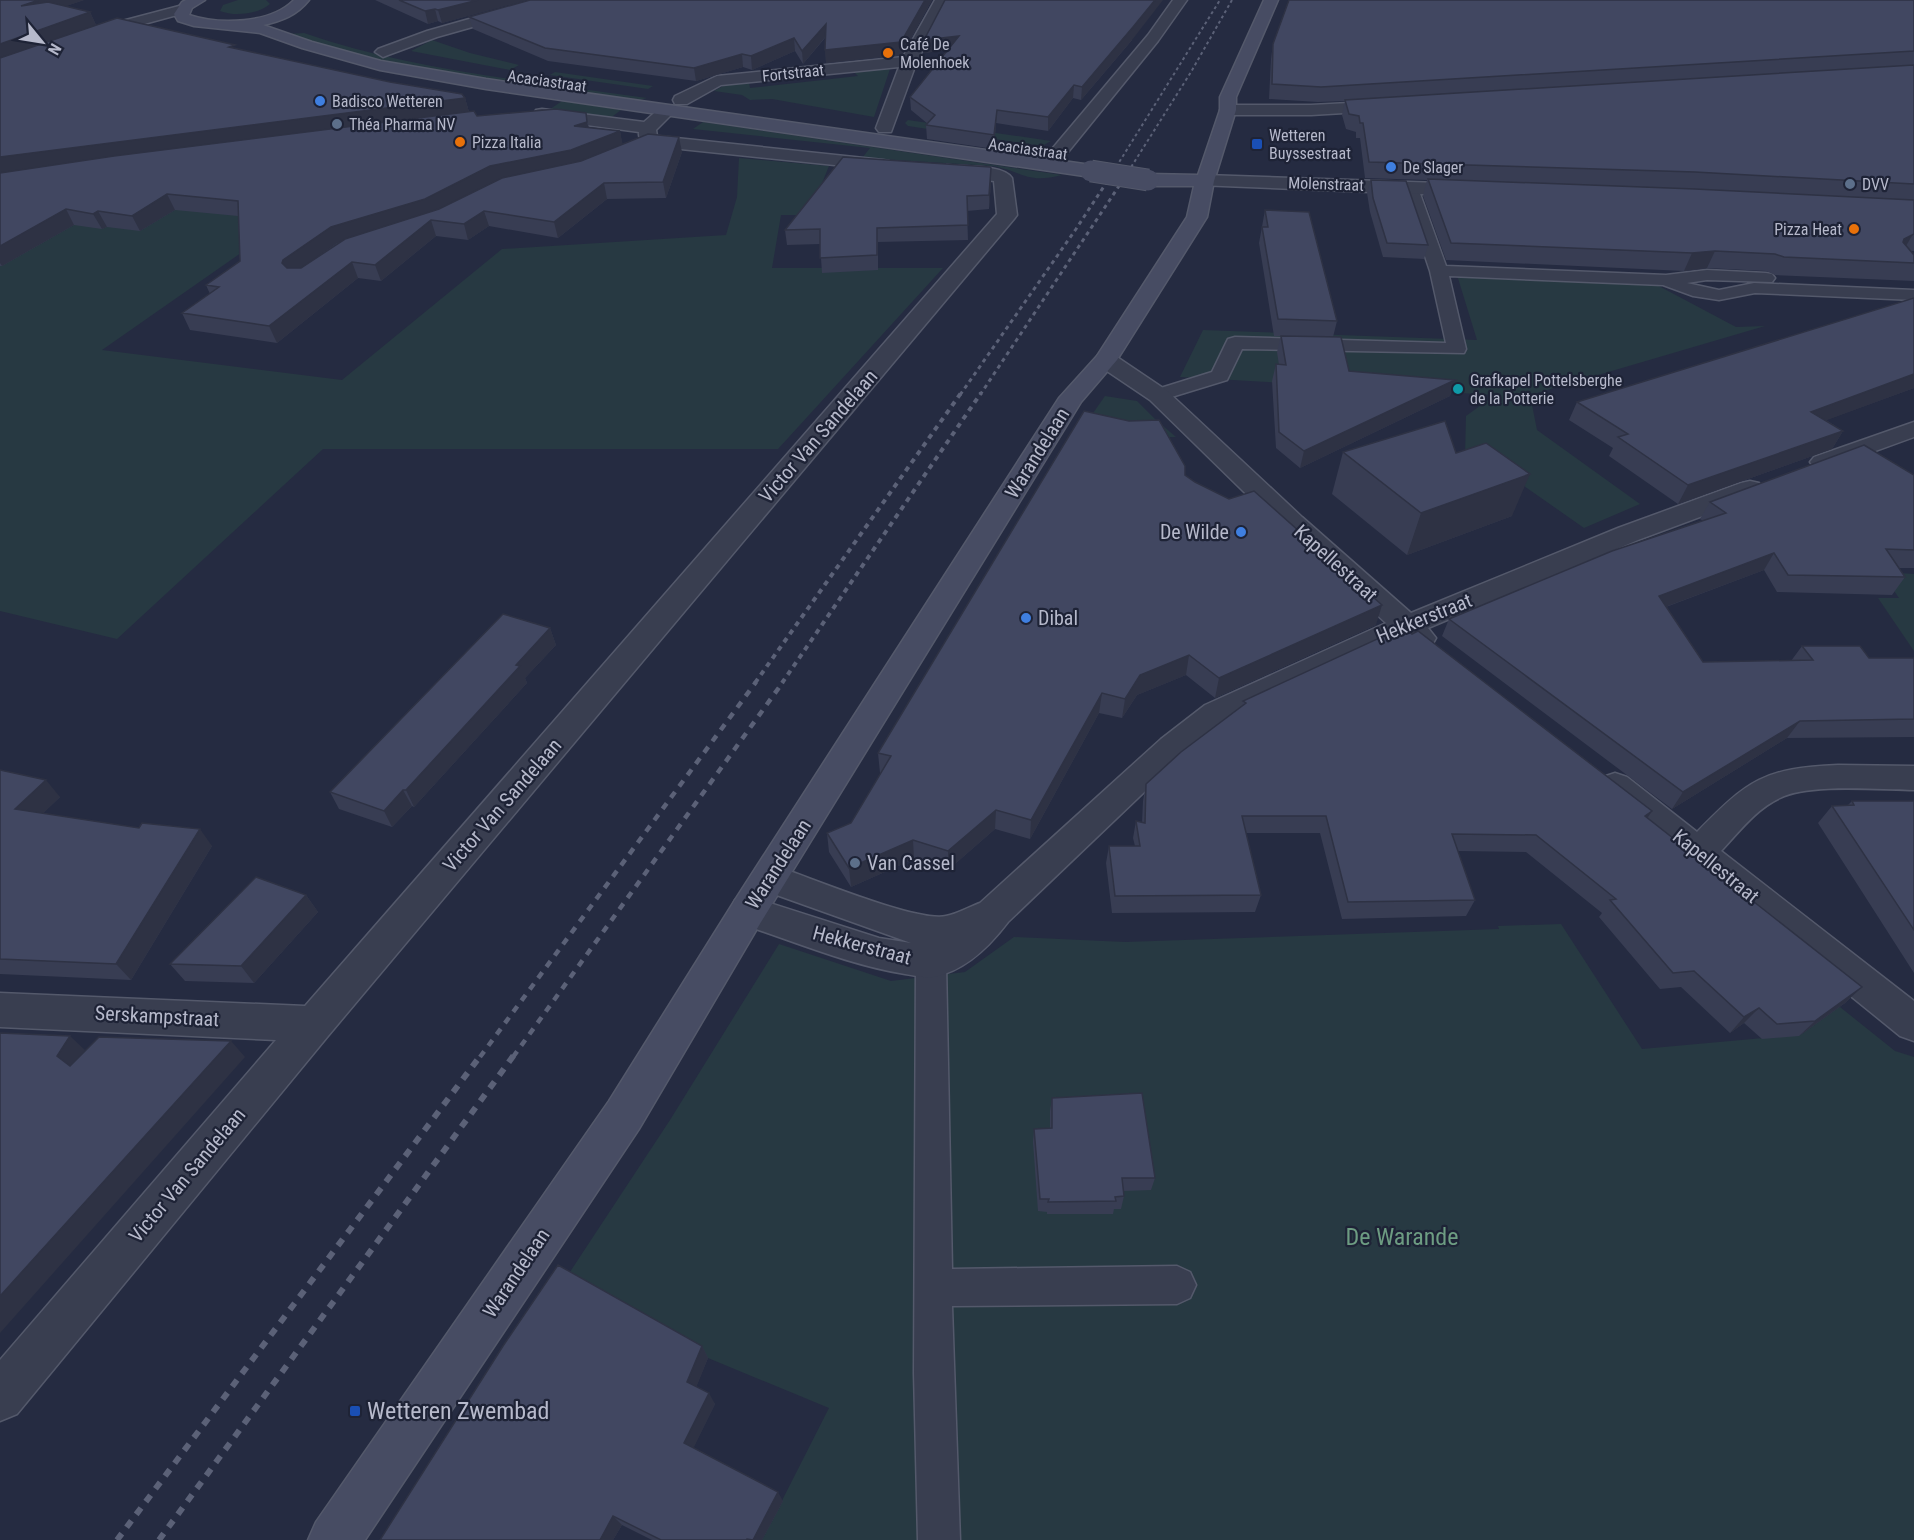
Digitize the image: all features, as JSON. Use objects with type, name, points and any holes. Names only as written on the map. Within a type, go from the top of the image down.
[{"type":"main road","points":[[184,14],[198,0]]},
{"type":"main road","name":"Acaciastraat","points":[[230,24],[271,18],[287,13],[298,7],[302,0]]},
{"type":"main road","name":"Warandelaan","points":[[334,1540],[624,1115],[748,911],[1071,398],[1106,360],[1197,217],[1205,180],[1228,110],[1228,97],[1270,0]]},
{"type":"main road","name":"Acaciastraat","points":[[287,13],[292,21],[308,30],[338,40],[432,63],[681,100],[878,133],[1205,180]]},
{"type":"main road","name":"Acaciastraat","points":[[184,14],[201,24],[230,24],[262,28],[307,45],[380,64],[558,95],[667,111],[1058,153],[1094,165]]},
{"type":"street","points":[[384,52],[432,34],[552,0]]},
{"type":"street","points":[[878,133],[909,61],[942,0]]},
{"type":"street","points":[[1058,153],[1145,47],[1180,0]]},
{"type":"street","points":[[75,41],[184,14]]},
{"type":"street","name":"Fortstraat","points":[[681,100],[717,81],[909,61]]},
{"type":"street","points":[[558,95],[528,112],[647,138],[904,167]]},
{"type":"street","points":[[1228,110],[1311,110],[1404,105]]},
{"type":"street","points":[[647,138],[667,111]]},
{"type":"street","name":"Acaciastraat","points":[[928,169],[993,174],[1003,178],[1007,215]]},
{"type":"street","name":"Molenstraat","points":[[1205,180],[1482,190]]},
{"type":"street","name":"Victor Van Sandelaan","points":[[0,1397],[314,1024],[1007,215]]},
{"type":"street","name":"Kapellestraat","points":[[1106,360],[1158,395],[1292,522],[1406,626],[1443,655]]},
{"type":"street","points":[[1804,469],[1914,429]]},
{"type":"street","name":"Hekkerstraat","points":[[748,911],[879,954],[931,963],[961,948],[980,930],[995,911],[1172,747],[1216,713],[1359,645],[1628,534],[1771,482]]},
{"type":"street","name":"Kapellestraat","points":[[1595,771],[1699,851],[1914,1024]]},
{"type":"street","points":[[1699,851],[1757,795],[1779,784],[1806,780],[1914,778]]},
{"type":"street","name":"Hekkerstraat","points":[[770,878],[900,925],[929,932],[947,932],[995,911]]},
{"type":"street","name":"Serskampstraat","points":[[0,1010],[314,1024]]},
{"type":"lane","points":[[1158,395],[1220,376],[1234,343],[1457,348],[1439,272],[1410,188]]},
{"type":"lane","points":[[1439,272],[1666,280],[1707,275],[1866,283]]},
{"type":"lane","points":[[1666,280],[1699,295],[1735,295],[1754,288],[1914,295]]},
{"type":"lane","points":[[931,963],[933,1288],[939,1540]]},
{"type":"lane","points":[[933,1288],[1177,1285]]},
{"type":"green space","points":[[238,0],[266,0],[270,4],[246,14],[220,11],[223,5]]},
{"type":"green space","points":[[304,33],[388,57],[431,66],[647,98],[633,102],[459,76],[373,59],[288,34]]},
{"type":"green space","points":[[432,40],[470,53],[519,65],[510,70],[411,51]]},
{"type":"green space","points":[[890,69],[874,117],[772,99],[750,100],[742,95],[714,91],[725,85],[749,82],[750,88],[858,76],[853,71]]},
{"type":"green space","points":[[555,72],[653,86],[648,89],[550,75]]},
{"type":"green space","points":[[562,101],[621,110],[609,119],[549,110]]},
{"type":"green space","points":[[908,120],[1051,141],[1042,146],[908,126],[905,123]]},
{"type":"green space","points":[[703,122],[1062,175],[1033,178],[993,166],[862,158],[870,148],[693,129]]},
{"type":"green space","points":[[739,158],[829,166],[809,215],[781,215],[772,268],[943,268],[778,449],[323,449],[117,639],[0,611],[0,252],[62,216],[142,206],[291,218],[102,350],[342,380],[502,249],[726,235],[737,197]]},
{"type":"green space","points":[[1457,275],[1655,284],[1736,327],[1765,326],[1530,395],[1537,430],[1640,504],[1584,528],[1507,474],[1465,456],[1466,416],[1495,395],[1180,377],[1203,330],[1477,340]]},
{"type":"green space","points":[[1105,396],[1137,401],[1176,437],[1129,438],[1091,416]]},
{"type":"green space","points":[[1881,572],[1914,574],[1914,651],[1878,598],[1899,598]]},
{"type":"green space","name":"De Warande","points":[[1561,924],[1642,1049],[1785,1036],[1835,1003],[1895,1051],[1914,1057],[1914,1540],[762,1540],[829,1408],[708,1358],[564,1281],[670,1120],[779,944],[891,981],[965,972],[1014,937],[1125,942],[1499,929],[1498,926]]},
{"type":"building","points":[[0,0],[39,0],[21,6],[48,2],[90,12],[0,44]]},
{"type":"building","points":[[399,0],[478,0],[425,11]]},
{"type":"building","points":[[530,0],[925,0],[901,42],[825,50],[826,24],[802,51],[794,38],[751,56],[742,54],[694,68],[545,48],[469,17]]},
{"type":"building","points":[[945,0],[1155,0],[1082,87],[1074,85],[1048,117],[997,110],[994,135],[926,125],[935,115],[910,97],[959,36],[924,40]]},
{"type":"building","points":[[1289,0],[1914,0],[1914,51],[1321,87],[1272,84],[1273,44]]},
{"type":"building","points":[[117,18],[235,45],[229,47],[390,82],[462,94],[465,98],[0,157],[0,58]]},
{"type":"building","points":[[1914,65],[1914,184],[1695,172],[1369,162],[1363,123],[1360,123],[1359,116],[1349,114],[1345,100]]},
{"type":"building","points":[[556,109],[586,113],[587,122],[574,126],[620,131],[571,150],[490,166],[425,199],[331,227],[283,260],[282,263],[287,268],[301,268],[345,239],[439,209],[502,178],[581,161],[648,134],[679,137],[663,182],[604,183],[554,222],[484,211],[464,224],[431,220],[375,265],[352,262],[269,326],[182,313],[219,287],[206,285],[240,261],[238,201],[167,194],[132,216],[98,211],[93,214],[66,209],[0,246],[0,173],[114,156],[474,111],[477,116]]},
{"type":"building","points":[[843,157],[990,167],[989,195],[967,196],[968,225],[877,228],[877,255],[820,258],[820,229],[785,230]]},
{"type":"building","points":[[1428,179],[1914,200],[1914,234],[1904,239],[1903,242],[1914,255],[1914,263],[1784,257],[1775,254],[1715,251],[1692,253],[1451,243]]},
{"type":"building","points":[[1371,180],[1406,181],[1428,245],[1387,243],[1373,198]]},
{"type":"building","points":[[1265,210],[1309,212],[1337,321],[1278,319],[1262,227],[1268,227]]},
{"type":"building","points":[[1914,298],[1914,374],[1811,412],[1843,431],[1688,485],[1618,437],[1628,434],[1577,402]]},
{"type":"building","points":[[1281,336],[1341,337],[1349,371],[1455,380],[1304,451],[1279,432],[1276,364],[1286,365]]},
{"type":"building","points":[[1084,411],[1129,421],[1159,420],[1185,466],[1185,475],[1229,499],[1254,491],[1382,605],[1219,678],[1189,655],[1140,675],[1125,699],[1102,693],[1031,820],[996,810],[948,851],[913,840],[849,868],[827,833],[851,823],[891,756],[878,753]]},
{"type":"building","points":[[1445,421],[1456,453],[1486,443],[1530,474],[1421,513],[1343,452]]},
{"type":"building","points":[[1864,445],[1914,475],[1914,550],[1886,549],[1905,577],[1788,575],[1774,553],[1659,596],[1703,662],[1813,660],[1802,646],[1860,646],[1869,658],[1914,658],[1914,719],[1800,721],[1683,792],[1449,619],[1612,551],[1726,513],[1710,502]]},
{"type":"building","points":[[503,614],[550,628],[516,665],[520,666],[406,790],[403,790],[384,811],[330,792]]},
{"type":"building","points":[[1403,627],[1412,634],[1418,631],[1652,811],[1645,816],[1862,987],[1815,1021],[1777,1024],[1759,1008],[1744,1017],[1694,971],[1673,973],[1610,900],[1616,899],[1536,835],[1452,834],[1475,900],[1348,902],[1326,816],[1242,816],[1261,895],[1115,896],[1109,846],[1140,846],[1136,821],[1145,823],[1146,784],[1181,752],[1246,703],[1243,701]]},
{"type":"building","points":[[0,770],[46,780],[15,809],[139,828],[142,823],[200,829],[116,964],[0,959]]},
{"type":"building","points":[[1852,801],[1914,801],[1914,930],[1832,806],[1854,805]]},
{"type":"building","points":[[256,877],[306,895],[241,966],[170,964]]},
{"type":"building","points":[[0,1033],[70,1036],[57,1056],[70,1066],[99,1037],[231,1041],[0,1296]]},
{"type":"building","points":[[1142,1093],[1155,1178],[1122,1178],[1124,1196],[1115,1197],[1116,1201],[1048,1202],[1049,1199],[1040,1199],[1034,1129],[1052,1128],[1052,1098]]},
{"type":"building","points":[[558,1265],[702,1346],[687,1382],[709,1393],[684,1443],[778,1492],[753,1540],[661,1540],[613,1516],[600,1540],[380,1540],[503,1346]]},
{"type":"railway","points":[[1113,172],[1220,0]]},
{"type":"railway","points":[[1128,172],[1191,72],[1232,0]]},
{"type":"railway","points":[[960,395],[1114,171]]},
{"type":"railway","points":[[980,395],[1129,171]]},
{"type":"railway","points":[[755,683],[961,393]]},
{"type":"railway","points":[[782,683],[981,393]]},
{"type":"railway","points":[[480,1057],[756,682]]},
{"type":"railway","points":[[513,1057],[783,682]]},
{"type":"railway","points":[[117,1540],[481,1055]]},
{"type":"railway","points":[[159,1540],[514,1055]]},
{"type":"place","name":"Café De Molenhoek","points":[[888,53]]},
{"type":"place","name":"Badisco Wetteren","points":[[320,101]]},
{"type":"place","name":"Théa Pharma NV","points":[[337,124]]},
{"type":"place","name":"Pizza Italia","points":[[460,142]]},
{"type":"place","name":"Wetteren Buyssestraat","points":[[1257,144]]},
{"type":"place","name":"De Slager","points":[[1391,167]]},
{"type":"place","name":"DVV","points":[[1850,184]]},
{"type":"place","name":"Pizza Heat","points":[[1854,229]]},
{"type":"place","name":"Grafkapel Pottelsberghe de la Potterie","points":[[1458,389]]},
{"type":"place","name":"De Wilde","points":[[1241,532]]},
{"type":"place","name":"Dibal","points":[[1026,618]]},
{"type":"place","name":"Van Cassel","points":[[855,863]]},
{"type":"place","name":"Wetteren Zwembad","points":[[355,1411]]}]
